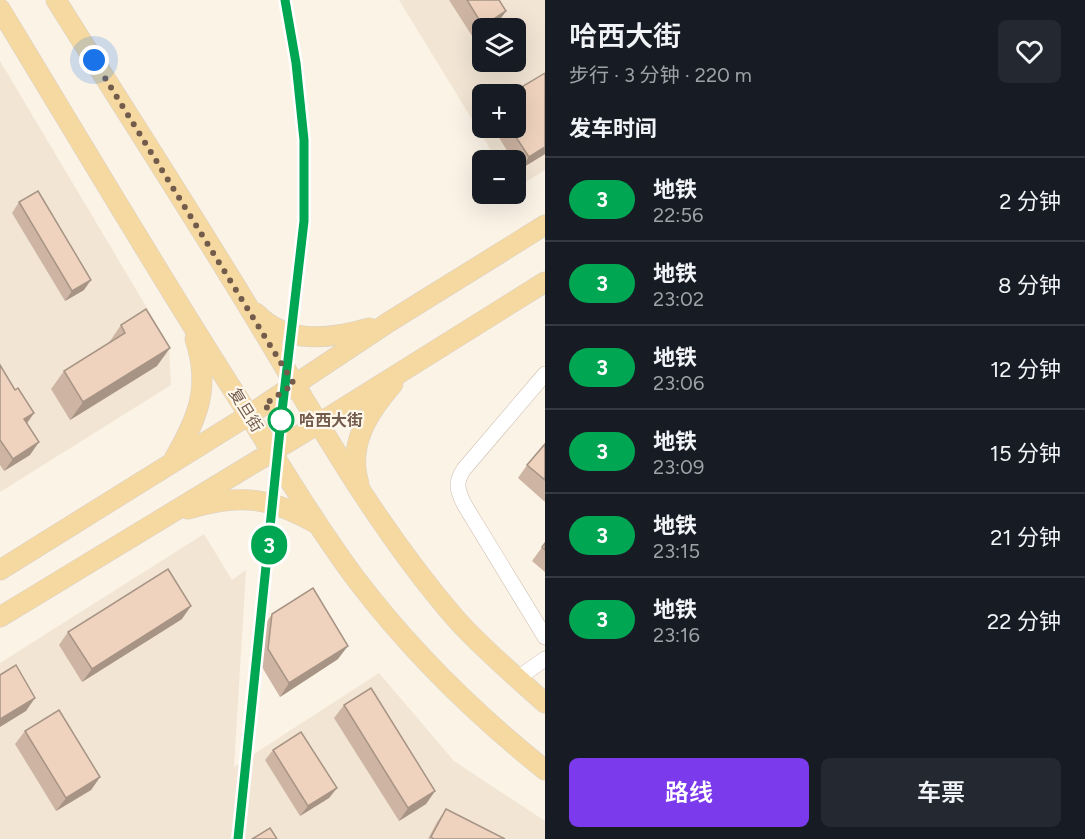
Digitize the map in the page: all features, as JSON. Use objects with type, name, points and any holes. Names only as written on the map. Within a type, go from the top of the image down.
[{"type":"main road","points":[[56,0],[363,495],[425,580],[458,620],[545,703]]},
{"type":"main road","name":"复旦街","points":[[0,9],[188,320],[355,577],[391,623],[426,661],[456,691],[545,770]]},
{"type":"main road","points":[[0,570],[249,415],[389,322],[545,225]]},
{"type":"main road","points":[[0,617],[543,286]]},
{"type":"main road","points":[[245,302],[273,327],[311,338],[337,336],[389,322]]},
{"type":"main road","points":[[172,462],[191,430],[200,402],[202,378],[199,351],[188,320]]},
{"type":"main road","points":[[363,495],[355,469],[356,445],[376,404],[410,366]]},
{"type":"main road","points":[[163,517],[225,500],[246,499],[276,504],[321,526]]},
{"type":"lane","points":[[545,374],[464,469],[458,477],[457,485],[464,504],[545,638]]},
{"type":"lane","points":[[518,678],[545,659]]},
{"type":"shaded area","points":[[399,0],[545,0],[545,170],[526,182],[526,150],[491,150],[484,138],[526,138],[526,84],[472,84],[472,119]]},
{"type":"shaded area","points":[[0,61],[169,345],[171,385],[0,492]]},
{"type":"shaded area","points":[[204,534],[232,580],[246,570],[234,767],[379,673],[454,761],[545,821],[545,839],[0,839],[0,663]]},
{"type":"building","points":[[467,0],[499,0],[506,11],[495,18],[478,18]]},
{"type":"building","points":[[545,73],[545,147],[529,157],[517,138],[526,138],[526,84]]},
{"type":"building","points":[[38,191],[91,280],[72,291],[19,202]]},
{"type":"building","points":[[146,309],[170,348],[83,402],[64,371],[125,333],[121,325]]},
{"type":"building","points":[[0,365],[15,390],[18,388],[34,413],[24,419],[39,442],[13,459],[0,440]]},
{"type":"building","points":[[545,444],[545,480],[527,465]]},
{"type":"building","points":[[168,569],[191,606],[92,669],[68,632]]},
{"type":"building","points":[[313,588],[348,646],[289,683],[268,649],[272,614]]},
{"type":"building","points":[[16,665],[35,698],[0,719],[0,675]]},
{"type":"building","points":[[371,688],[435,791],[408,808],[344,705]]},
{"type":"building","points":[[59,710],[100,777],[66,798],[25,731]]},
{"type":"building","points":[[301,732],[337,788],[308,806],[273,750]]},
{"type":"building","points":[[446,809],[505,839],[434,839],[431,837]]},
{"type":"building","points":[[270,828],[277,839],[252,839]]},
{"type":"metro line","name":"3","points":[[238,839],[304,221],[304,140],[296,63],[285,0]]},
{"type":"place","name":"哈西大街","points":[[281,420]]},
{"type":"route","points":[[94,60],[294,384],[264,405],[281,420]]}]
